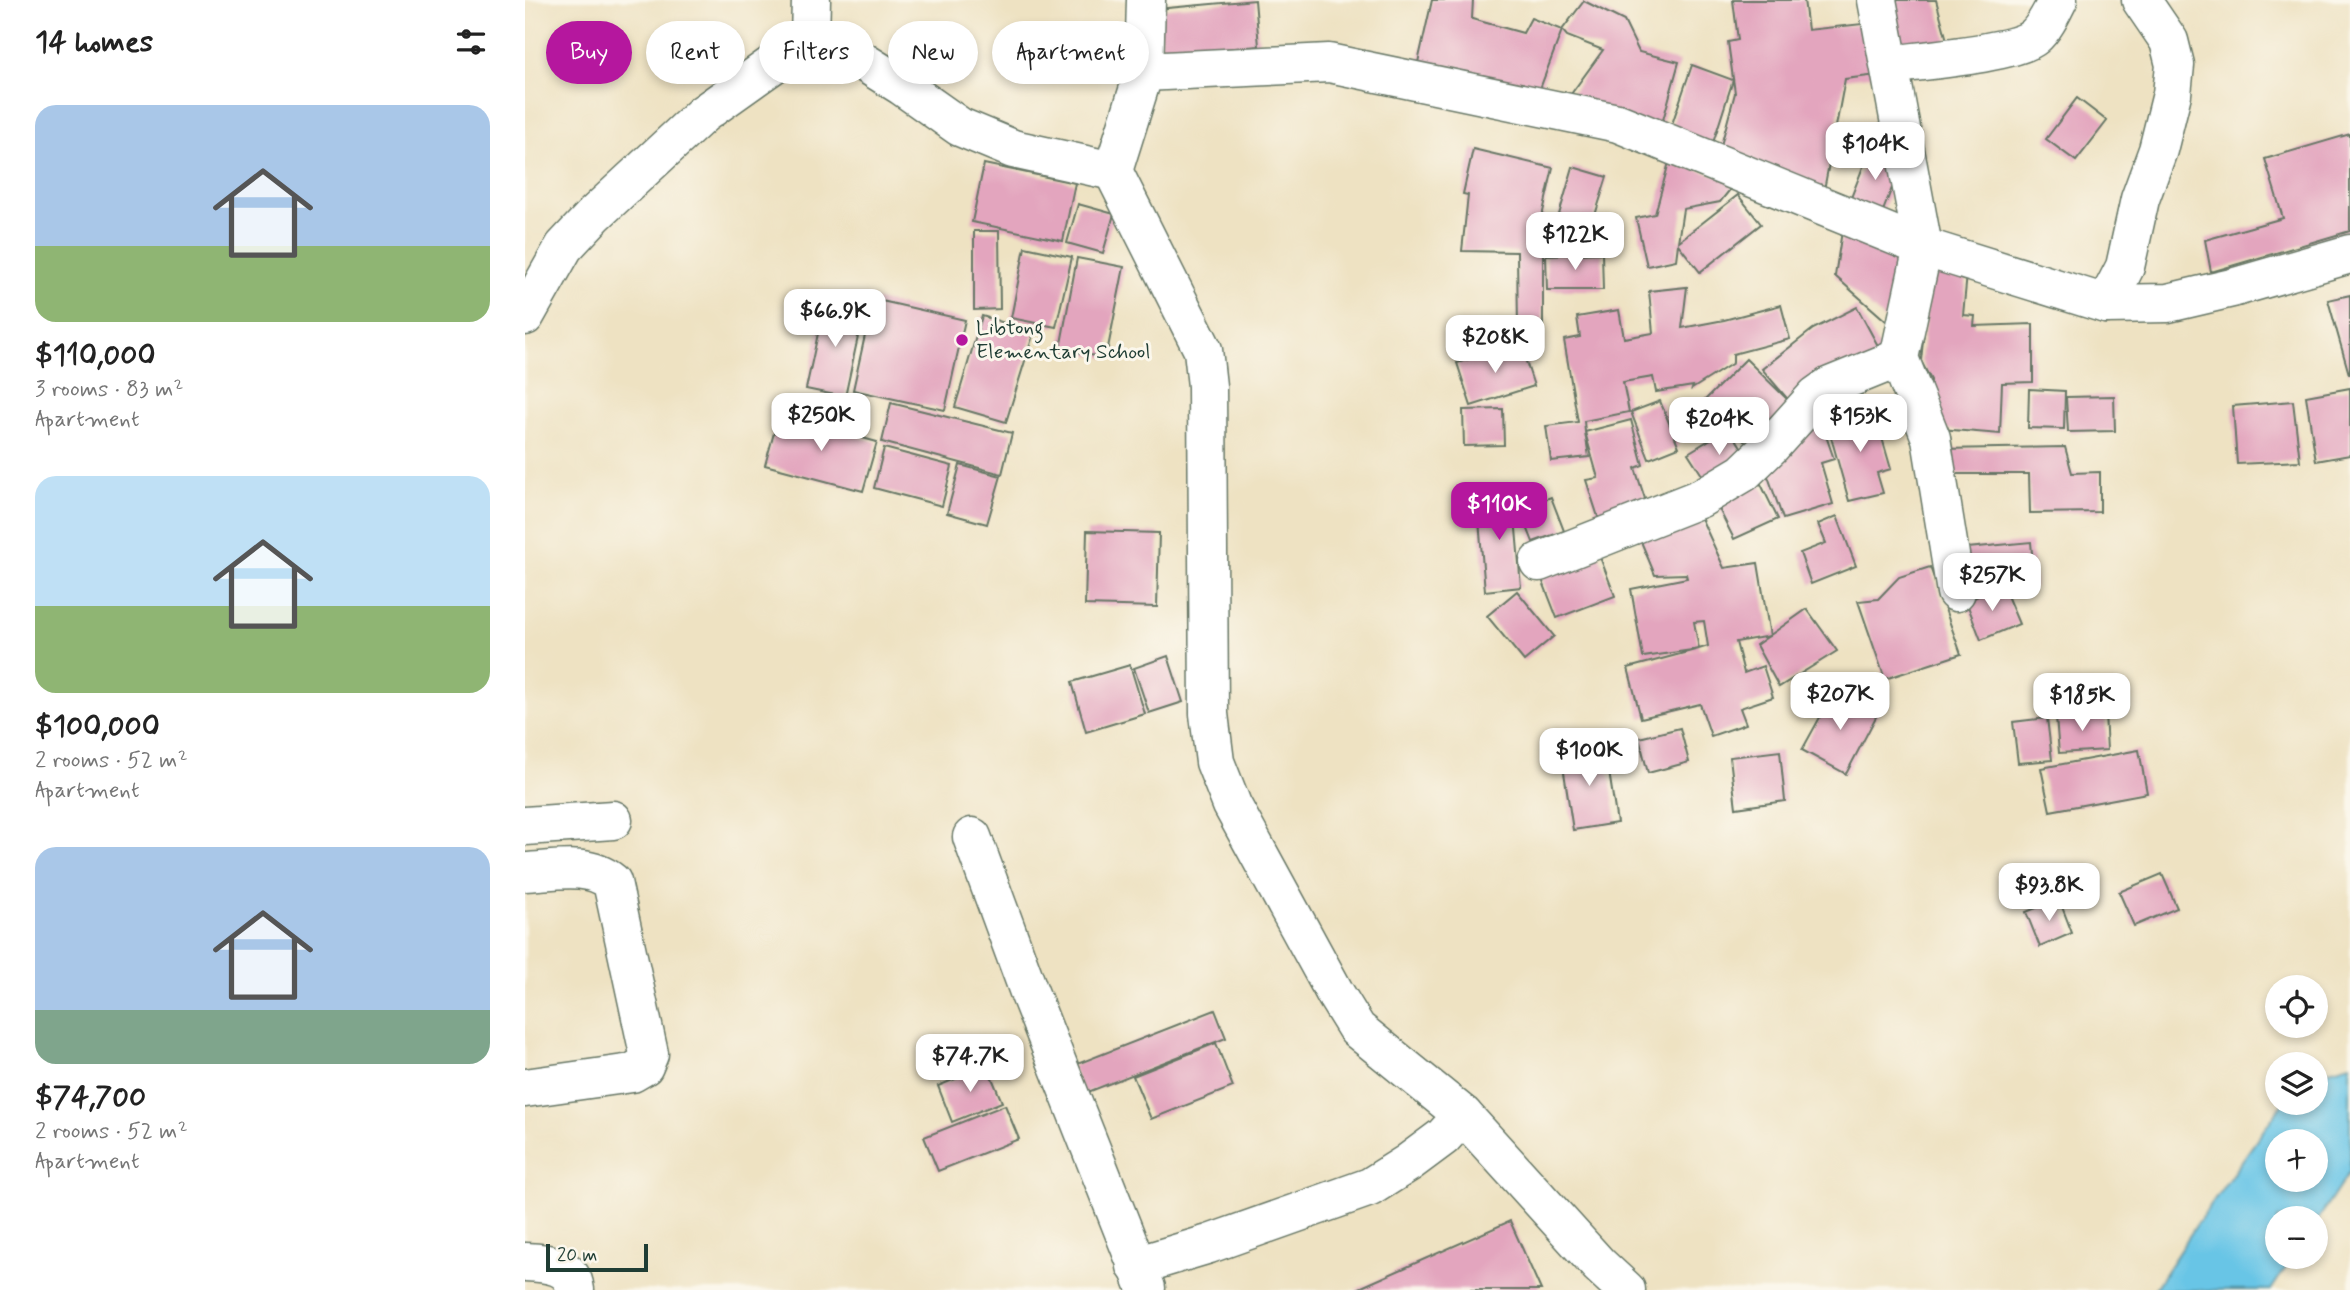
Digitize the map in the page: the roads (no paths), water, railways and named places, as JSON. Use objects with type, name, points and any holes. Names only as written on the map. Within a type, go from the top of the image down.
[{"type":"street","points":[[810,21],[811,0]]},
{"type":"street","points":[[1145,21],[1146,0]]},
{"type":"street","points":[[1877,0],[1923,247],[1899,358],[1931,438],[1956,592]]},
{"type":"street","points":[[1890,65],[2015,47],[2034,37],[2053,11],[2057,0]]},
{"type":"street","points":[[2106,304],[2125,267],[2140,199],[2158,150],[2172,94],[2175,65],[2169,41],[2141,0]]},
{"type":"street","points":[[1149,72],[1329,63],[1618,123],[1923,247],[2106,304],[2168,303],[2232,288],[2350,254]]},
{"type":"street","points":[[874,68],[960,127],[1013,149],[1113,172]]},
{"type":"street","points":[[525,316],[564,247],[595,214],[703,114],[759,74]]},
{"type":"street","points":[[1140,84],[1113,172],[1203,350],[1207,413],[1209,714],[1215,762],[1232,805],[1357,1029],[1463,1115],[1599,1265],[1626,1290]]},
{"type":"street","points":[[1539,562],[1701,498],[1743,473],[1816,396],[1831,386],[1899,358]]},
{"type":"street","points":[[525,826],[613,820]]},
{"type":"street","points":[[972,837],[1029,992],[1142,1278],[1209,1244],[1370,1187],[1443,1137],[1463,1115]]},
{"type":"street","points":[[525,872],[588,869],[601,873],[611,882],[649,1054],[643,1066],[632,1073],[525,1088]]},
{"type":"street","points":[[525,1262],[545,1263],[563,1268],[574,1281],[575,1290]]},
{"type":"water","points":[[2350,1064],[2350,1171],[2327,1206],[2265,1206],[2265,1269],[2285,1269],[2271,1290],[2154,1290],[2274,1115],[2328,1115],[2328,1070]]},
{"type":"place","name":"Libtong Elementary School","points":[[962,340]]}]
